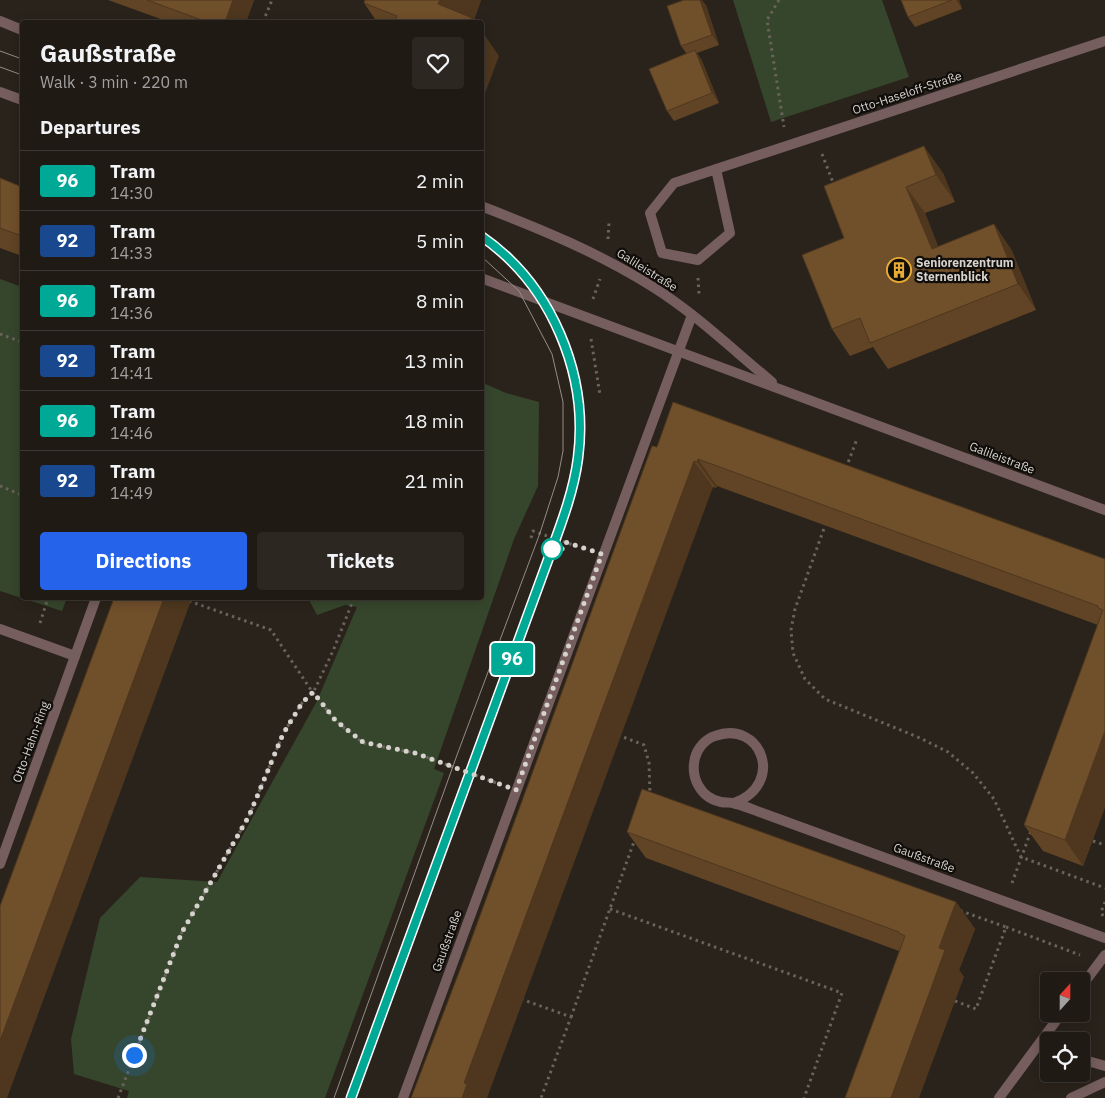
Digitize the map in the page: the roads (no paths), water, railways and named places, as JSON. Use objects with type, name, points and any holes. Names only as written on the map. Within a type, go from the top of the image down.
[{"type":"street","points":[[0,21],[20,29]]},
{"type":"street","name":"Otto-Haseloff-Straße","points":[[716,169],[730,232],[698,260],[662,253],[650,213],[674,182],[1105,42]]},
{"type":"street","points":[[0,92],[20,99]]},
{"type":"street","name":"Galileistraße","points":[[484,207],[546,230],[606,259],[654,288],[692,315],[779,388]]},
{"type":"street","name":"Galileistraße","points":[[484,279],[1105,510]]},
{"type":"street","name":"Gaußstraße","points":[[402,1098],[692,315]]},
{"type":"street","name":"Otto-Hahn-Ring","points":[[0,864],[95,600]]},
{"type":"street","points":[[0,629],[75,656]]},
{"type":"street","name":"Gaußstraße","points":[[734,803],[746,799],[755,791],[762,780],[764,768],[762,756],[756,746],[747,738],[723,733],[711,737],[702,745],[696,756],[693,768],[695,780],[701,790],[711,799],[734,803],[1105,938]]},
{"type":"street","points":[[1090,975],[1102,958]]},
{"type":"street","points":[[999,1098],[1040,1049]]},
{"type":"street","points":[[1090,1062],[1105,1066]]},
{"type":"street","points":[[1072,1098],[1105,1082]]},
{"type":"tram line","points":[[0,51],[20,58]]},
{"type":"tram line","points":[[0,67],[20,74]]},
{"type":"tram line","points":[[351,1098],[556,538],[572,489],[578,458],[580,426],[577,395],[571,364],[560,334],[545,305],[527,279],[506,256],[484,238]]},
{"type":"tram line","name":"96","points":[[351,1098],[552,549],[567,505],[578,458],[580,424],[576,386],[561,335],[551,314],[532,286],[511,261],[484,238]]},
{"type":"tram line","points":[[334,1098],[457,755],[540,533],[558,477],[563,451],[563,402],[552,354],[519,291],[484,259]]},
{"type":"place","name":"Seniorenzentrum Sternenblick","points":[[899,270]]}]
